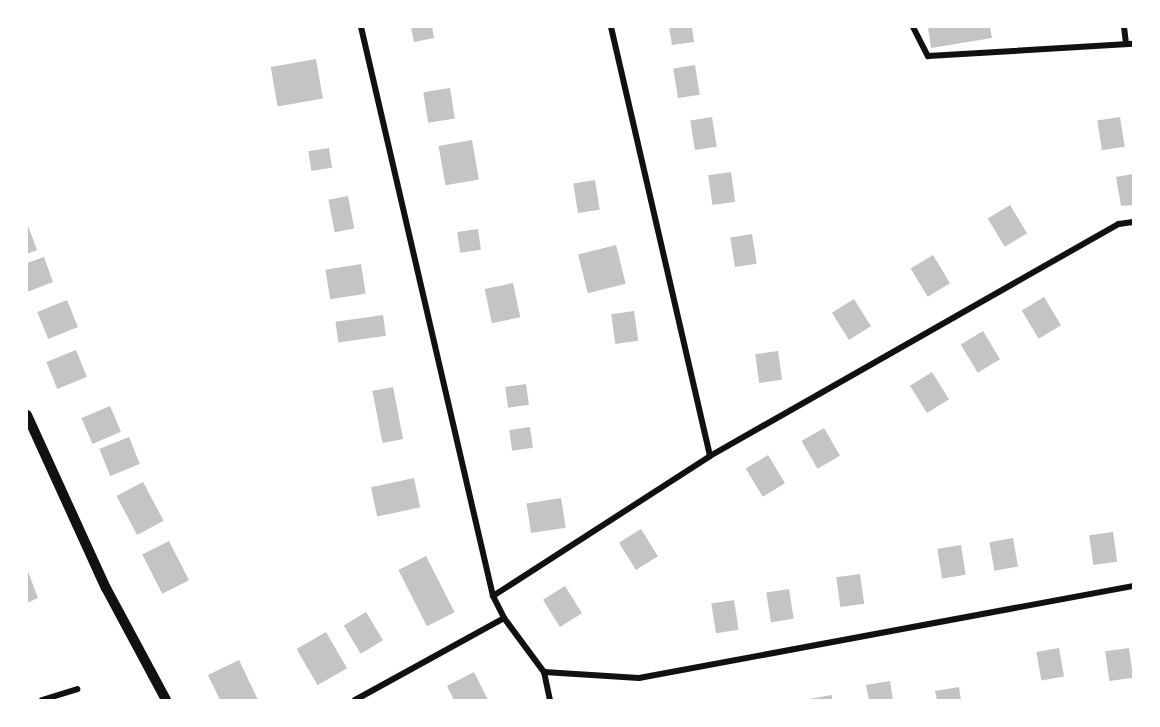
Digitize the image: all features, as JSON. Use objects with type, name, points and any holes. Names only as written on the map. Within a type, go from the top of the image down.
[{"type":"street","points":[[361,27],[493,596],[504,618],[544,672],[550,700]]},
{"type":"street","points":[[611,27],[710,456]]},
{"type":"street","points":[[913,27],[928,56],[1130,44],[1124,27]]},
{"type":"street","points":[[493,596],[710,456],[1119,224],[1133,222]]},
{"type":"street","points":[[27,415],[106,588],[166,700]]},
{"type":"street","points":[[544,672],[639,678],[1133,586]]},
{"type":"street","points":[[355,700],[504,618]]},
{"type":"street","points":[[42,700],[77,689]]},
{"type":"building","points":[[411,27],[432,27],[434,38],[414,42]]},
{"type":"building","points":[[669,27],[692,27],[694,42],[672,45]]},
{"type":"building","points":[[928,27],[990,27],[992,38],[931,48]]},
{"type":"building","points":[[316,59],[323,98],[278,106],[271,67]]},
{"type":"building","points":[[695,65],[700,95],[678,98],[673,68]]},
{"type":"building","points":[[450,88],[455,119],[428,123],[423,92]]},
{"type":"building","points":[[712,117],[717,147],[695,150],[690,120]]},
{"type":"building","points":[[1120,117],[1125,147],[1102,150],[1097,121]]},
{"type":"building","points":[[472,140],[479,179],[445,185],[439,146]]},
{"type":"building","points":[[329,148],[332,168],[311,171],[308,151]]},
{"type":"building","points":[[731,172],[735,202],[712,205],[708,175]]},
{"type":"building","points":[[1133,174],[1133,205],[1121,206],[1116,177]]},
{"type":"building","points":[[595,180],[600,210],[578,213],[573,183]]},
{"type":"building","points":[[348,196],[354,228],[335,232],[328,200]]},
{"type":"building","points":[[1010,205],[1027,233],[1005,247],[988,218]]},
{"type":"building","points":[[27,223],[37,250],[27,254]]},
{"type":"building","points":[[478,229],[481,250],[460,253],[457,232]]},
{"type":"building","points":[[752,234],[757,264],[735,267],[730,237]]},
{"type":"building","points":[[616,245],[626,284],[588,293],[578,254]]},
{"type":"building","points":[[933,255],[950,283],[928,297],[911,268]]},
{"type":"building","points":[[44,257],[53,282],[27,292],[27,263]]},
{"type":"building","points":[[361,264],[366,294],[330,299],[325,270]]},
{"type":"building","points":[[513,283],[520,317],[492,323],[485,289]]},
{"type":"building","points":[[1044,297],[1061,325],[1039,339],[1022,310]]},
{"type":"building","points":[[854,299],[871,326],[849,340],[832,313]]},
{"type":"building","points":[[67,300],[78,327],[48,339],[37,312]]},
{"type":"building","points":[[634,311],[638,341],[615,344],[611,314]]},
{"type":"building","points":[[383,315],[386,336],[338,342],[335,322]]},
{"type":"building","points":[[983,331],[1000,359],[978,373],[961,344]]},
{"type":"building","points":[[76,350],[87,377],[57,389],[46,362]]},
{"type":"building","points":[[778,351],[782,380],[759,383],[755,354]]},
{"type":"building","points":[[932,372],[949,399],[927,413],[910,386]]},
{"type":"building","points":[[526,384],[529,405],[508,408],[505,387]]},
{"type":"building","points":[[393,387],[403,439],[382,443],[372,391]]},
{"type":"building","points":[[110,406],[121,432],[92,444],[81,418]]},
{"type":"building","points":[[530,427],[533,448],[512,451],[509,430]]},
{"type":"building","points":[[824,428],[840,456],[817,469],[801,441]]},
{"type":"building","points":[[129,437],[140,464],[110,476],[99,449]]},
{"type":"building","points":[[768,455],[785,483],[763,497],[746,468]]},
{"type":"building","points":[[414,478],[420,507],[377,516],[371,487]]},
{"type":"building","points":[[143,482],[164,521],[137,535],[117,496]]},
{"type":"building","points":[[561,498],[566,528],[531,533],[526,503]]},
{"type":"building","points":[[641,529],[658,556],[636,570],[619,543]]},
{"type":"building","points":[[1113,532],[1117,562],[1093,565],[1089,535]]},
{"type":"building","points":[[1013,538],[1018,567],[994,571],[989,542]]},
{"type":"building","points":[[169,541],[189,580],[162,594],[142,555]]},
{"type":"building","points":[[961,545],[966,575],[942,578],[937,549]]},
{"type":"building","points":[[426,556],[455,612],[427,626],[398,570]]},
{"type":"building","points":[[27,569],[38,598],[27,603]]},
{"type":"building","points":[[860,574],[864,604],[840,607],[836,577]]},
{"type":"building","points":[[565,586],[582,613],[560,627],[543,600]]},
{"type":"building","points":[[789,589],[794,619],[771,622],[766,593]]},
{"type":"building","points":[[734,600],[739,630],[716,633],[711,604]]},
{"type":"building","points":[[366,612],[383,640],[361,654],[344,625]]},
{"type":"building","points":[[326,632],[347,668],[318,685],[297,649]]},
{"type":"building","points":[[1059,648],[1064,677],[1041,681],[1036,652]]},
{"type":"building","points":[[1129,648],[1133,678],[1109,681],[1105,651]]},
{"type":"building","points":[[239,660],[258,700],[220,700],[208,675]]},
{"type":"building","points":[[474,672],[488,700],[454,700],[447,686]]},
{"type":"building","points":[[890,681],[893,700],[869,700],[866,685]]},
{"type":"building","points":[[959,687],[961,700],[937,700],[935,691]]},
{"type":"building","points":[[832,695],[832,700],[809,699]]}]
